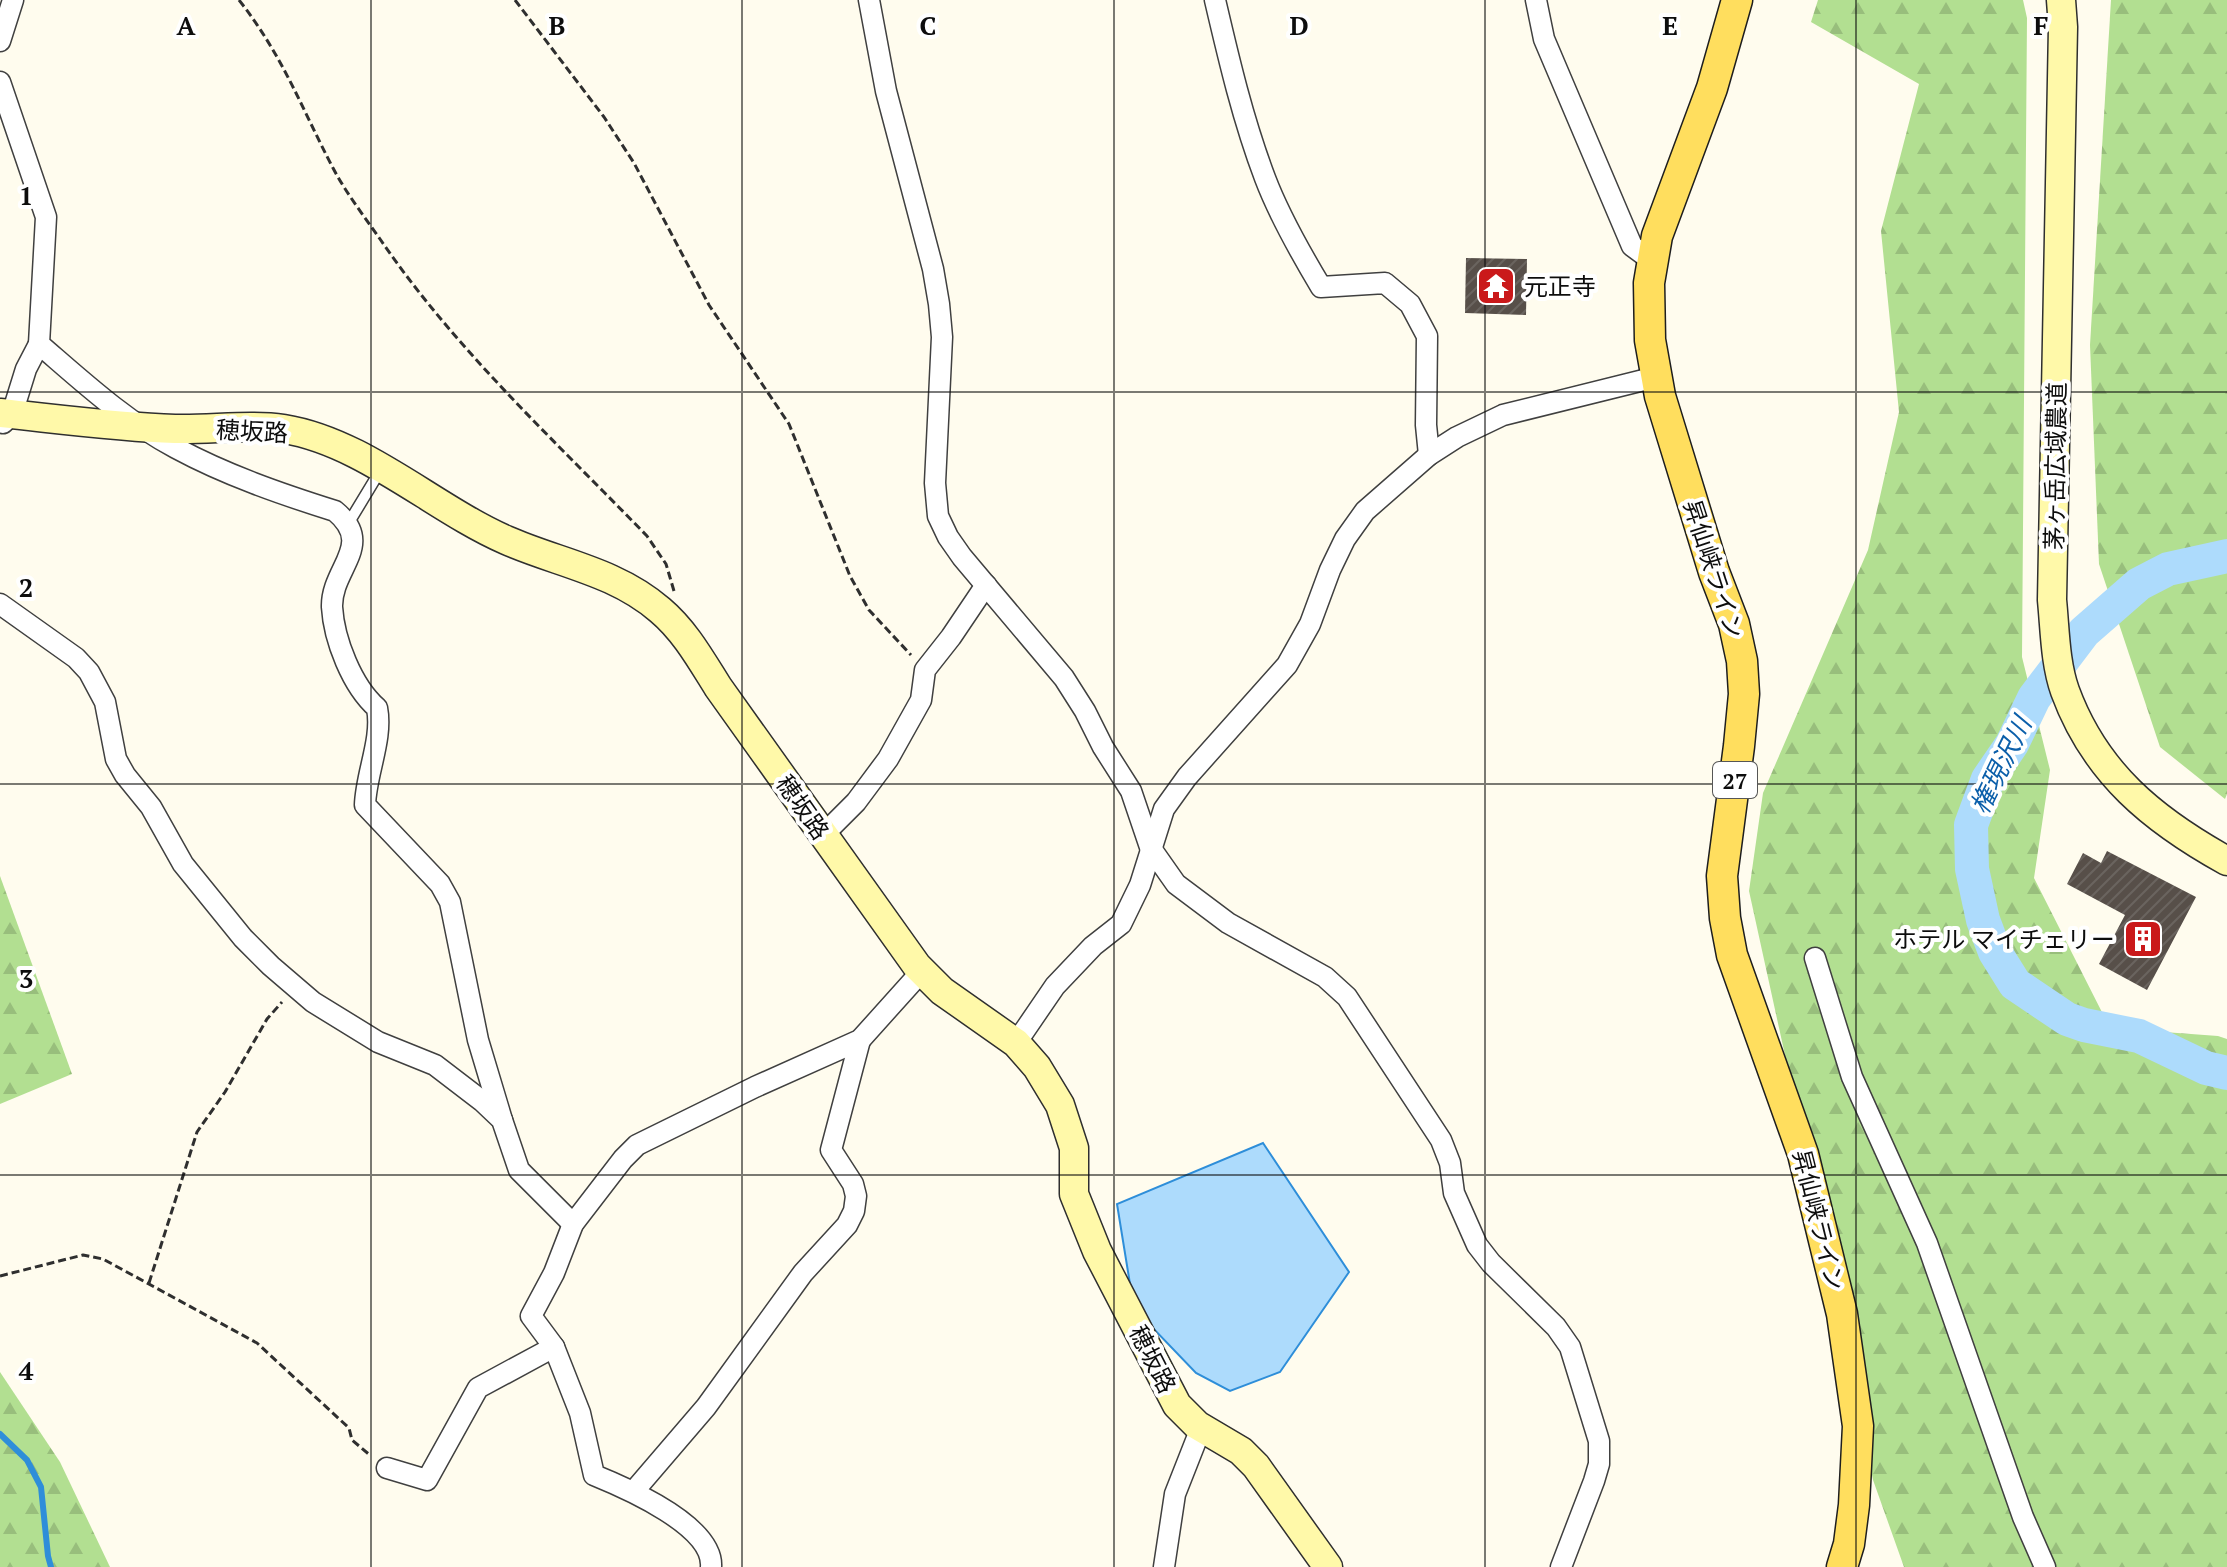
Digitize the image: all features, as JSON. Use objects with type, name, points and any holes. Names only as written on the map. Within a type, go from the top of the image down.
[{"type":"main road","name":"昇仙峡ライン","points":[[1737,0],[1712,88],[1651,260],[1650,340],[1660,396],[1734,624],[1742,661],[1744,694],[1722,876],[1725,918],[1732,955],[1803,1154],[1842,1314],[1858,1426],[1858,1467],[1851,1531],[1842,1567]]},
{"type":"main road","name":"茅ヶ岳広域農道","points":[[2061,0],[2063,43],[2052,600],[2058,662],[2065,691],[2083,726],[2104,762],[2120,781],[2161,821],[2227,861]]},
{"type":"main road","name":"穂坂路","points":[[4,417],[143,428],[261,427],[285,430],[340,447],[460,517],[508,541],[614,579],[660,609],[689,642],[900,945],[942,991],[1016,1043],[1037,1067],[1060,1105],[1074,1148],[1074,1194],[1097,1251],[1177,1405],[1201,1428],[1241,1451],[1256,1466],[1328,1567]]},
{"type":"street","points":[[0,41],[13,0]]},
{"type":"street","points":[[869,0],[886,91],[933,269],[939,304],[942,337],[935,483],[938,516],[955,547],[1064,678],[1131,791],[1150,847],[1176,884],[1228,923],[1325,977],[1347,997],[1441,1140],[1450,1163],[1454,1193],[1477,1245],[1491,1263],[1556,1327],[1570,1347],[1599,1441],[1599,1464],[1561,1567]]},
{"type":"street","points":[[1215,0],[1237,92],[1265,180],[1302,256],[1321,287],[1385,283],[1410,304],[1427,336],[1426,425],[1429,455]]},
{"type":"street","points":[[1536,0],[1544,39],[1632,246],[1651,260]]},
{"type":"street","points":[[0,82],[46,217],[39,344],[4,417]]},
{"type":"street","points":[[39,344],[107,401],[174,447],[289,496],[335,511],[353,532],[353,545],[332,606],[340,643],[366,698],[377,708],[380,721],[366,785],[365,805],[440,884],[450,902],[478,1040],[519,1170],[573,1224]]},
{"type":"street","points":[[1016,1043],[1055,986],[1093,946],[1121,924],[1140,885],[1164,809],[1187,777],[1287,665],[1310,624],[1345,539],[1365,511],[1429,455],[1457,437],[1503,415],[1656,377]]},
{"type":"street","points":[[823,835],[856,802],[888,759],[921,700],[925,670],[986,585]]},
{"type":"street","points":[[0,604],[76,658],[89,672],[105,702],[116,759],[151,807],[183,864],[243,938],[313,1002],[378,1042],[435,1065],[502,1120]]},
{"type":"street","points":[[1815,958],[1852,1077],[1927,1243],[2023,1517],[2045,1567]]},
{"type":"street","points":[[711,1567],[710,1551],[699,1535],[634,1491],[594,1475],[580,1413],[554,1347],[531,1316],[554,1273],[573,1224],[637,1145],[860,1040],[922,971]]},
{"type":"street","points":[[634,1491],[706,1407],[803,1273],[847,1225],[854,1211],[856,1196],[853,1184],[831,1150],[860,1040]]},
{"type":"street","points":[[387,1468],[427,1480],[478,1388],[554,1347]]},
{"type":"street","points":[[1164,1567],[1175,1494],[1201,1428]]},
{"type":"lane","points":[[348,524],[381,470]]},
{"type":"path","points":[[239,0],[262,29],[285,67],[334,170],[429,306],[483,368],[647,536],[666,564],[674,589],[676,627]]},
{"type":"path","points":[[515,0],[568,68],[634,163],[709,305],[789,424],[856,588],[869,610],[925,670]]},
{"type":"path","points":[[149,1283],[197,1132],[225,1092],[267,1019],[296,987]]},
{"type":"path","points":[[0,1276],[83,1255],[103,1259],[257,1343],[349,1428],[352,1440],[387,1468]]},
{"type":"green space","points":[[1818,0],[2023,0],[2027,18],[2022,657],[2050,770],[2034,878],[2110,1028],[2227,1039],[2227,1567],[1904,1567],[1873,1480],[1829,1256],[1749,891],[1763,793],[1868,550],[1899,412],[1881,231],[1919,84],[1811,22]]},
{"type":"green space","points":[[2111,0],[2227,0],[2225,799],[2160,747],[2099,564],[2090,345]]},
{"type":"green space","points":[[0,876],[72,1074],[0,1104]]},
{"type":"green space","points":[[0,1372],[60,1462],[110,1567],[0,1567]]},
{"type":"water","points":[[1263,1143],[1349,1272],[1280,1372],[1230,1391],[1196,1373],[1147,1322],[1130,1284],[1117,1204]]},
{"type":"building","name":"元正寺","points":[[1466,258],[1527,259],[1526,315],[1465,313]]},
{"type":"building","name":"ホテル マイチェリー","points":[[2107,851],[2196,897],[2147,990],[2099,964],[2125,915],[2067,884],[2083,853],[2101,863]]},
{"type":"waterway","name":"権現沢川","points":[[2227,556],[2168,569],[2139,584],[2084,632],[2034,698],[2012,744],[1988,779],[1971,825],[1972,869],[1983,920],[1995,952],[2015,984],[2067,1019],[2139,1036],[2206,1068],[2227,1073]]},
{"type":"waterway","points":[[0,1434],[27,1460],[41,1487],[51,1567]]},
{"type":"place","name":"元正寺","points":[[1496,286]]},
{"type":"place","name":"ホテル マイチェリー","points":[[2143,939]]}]
